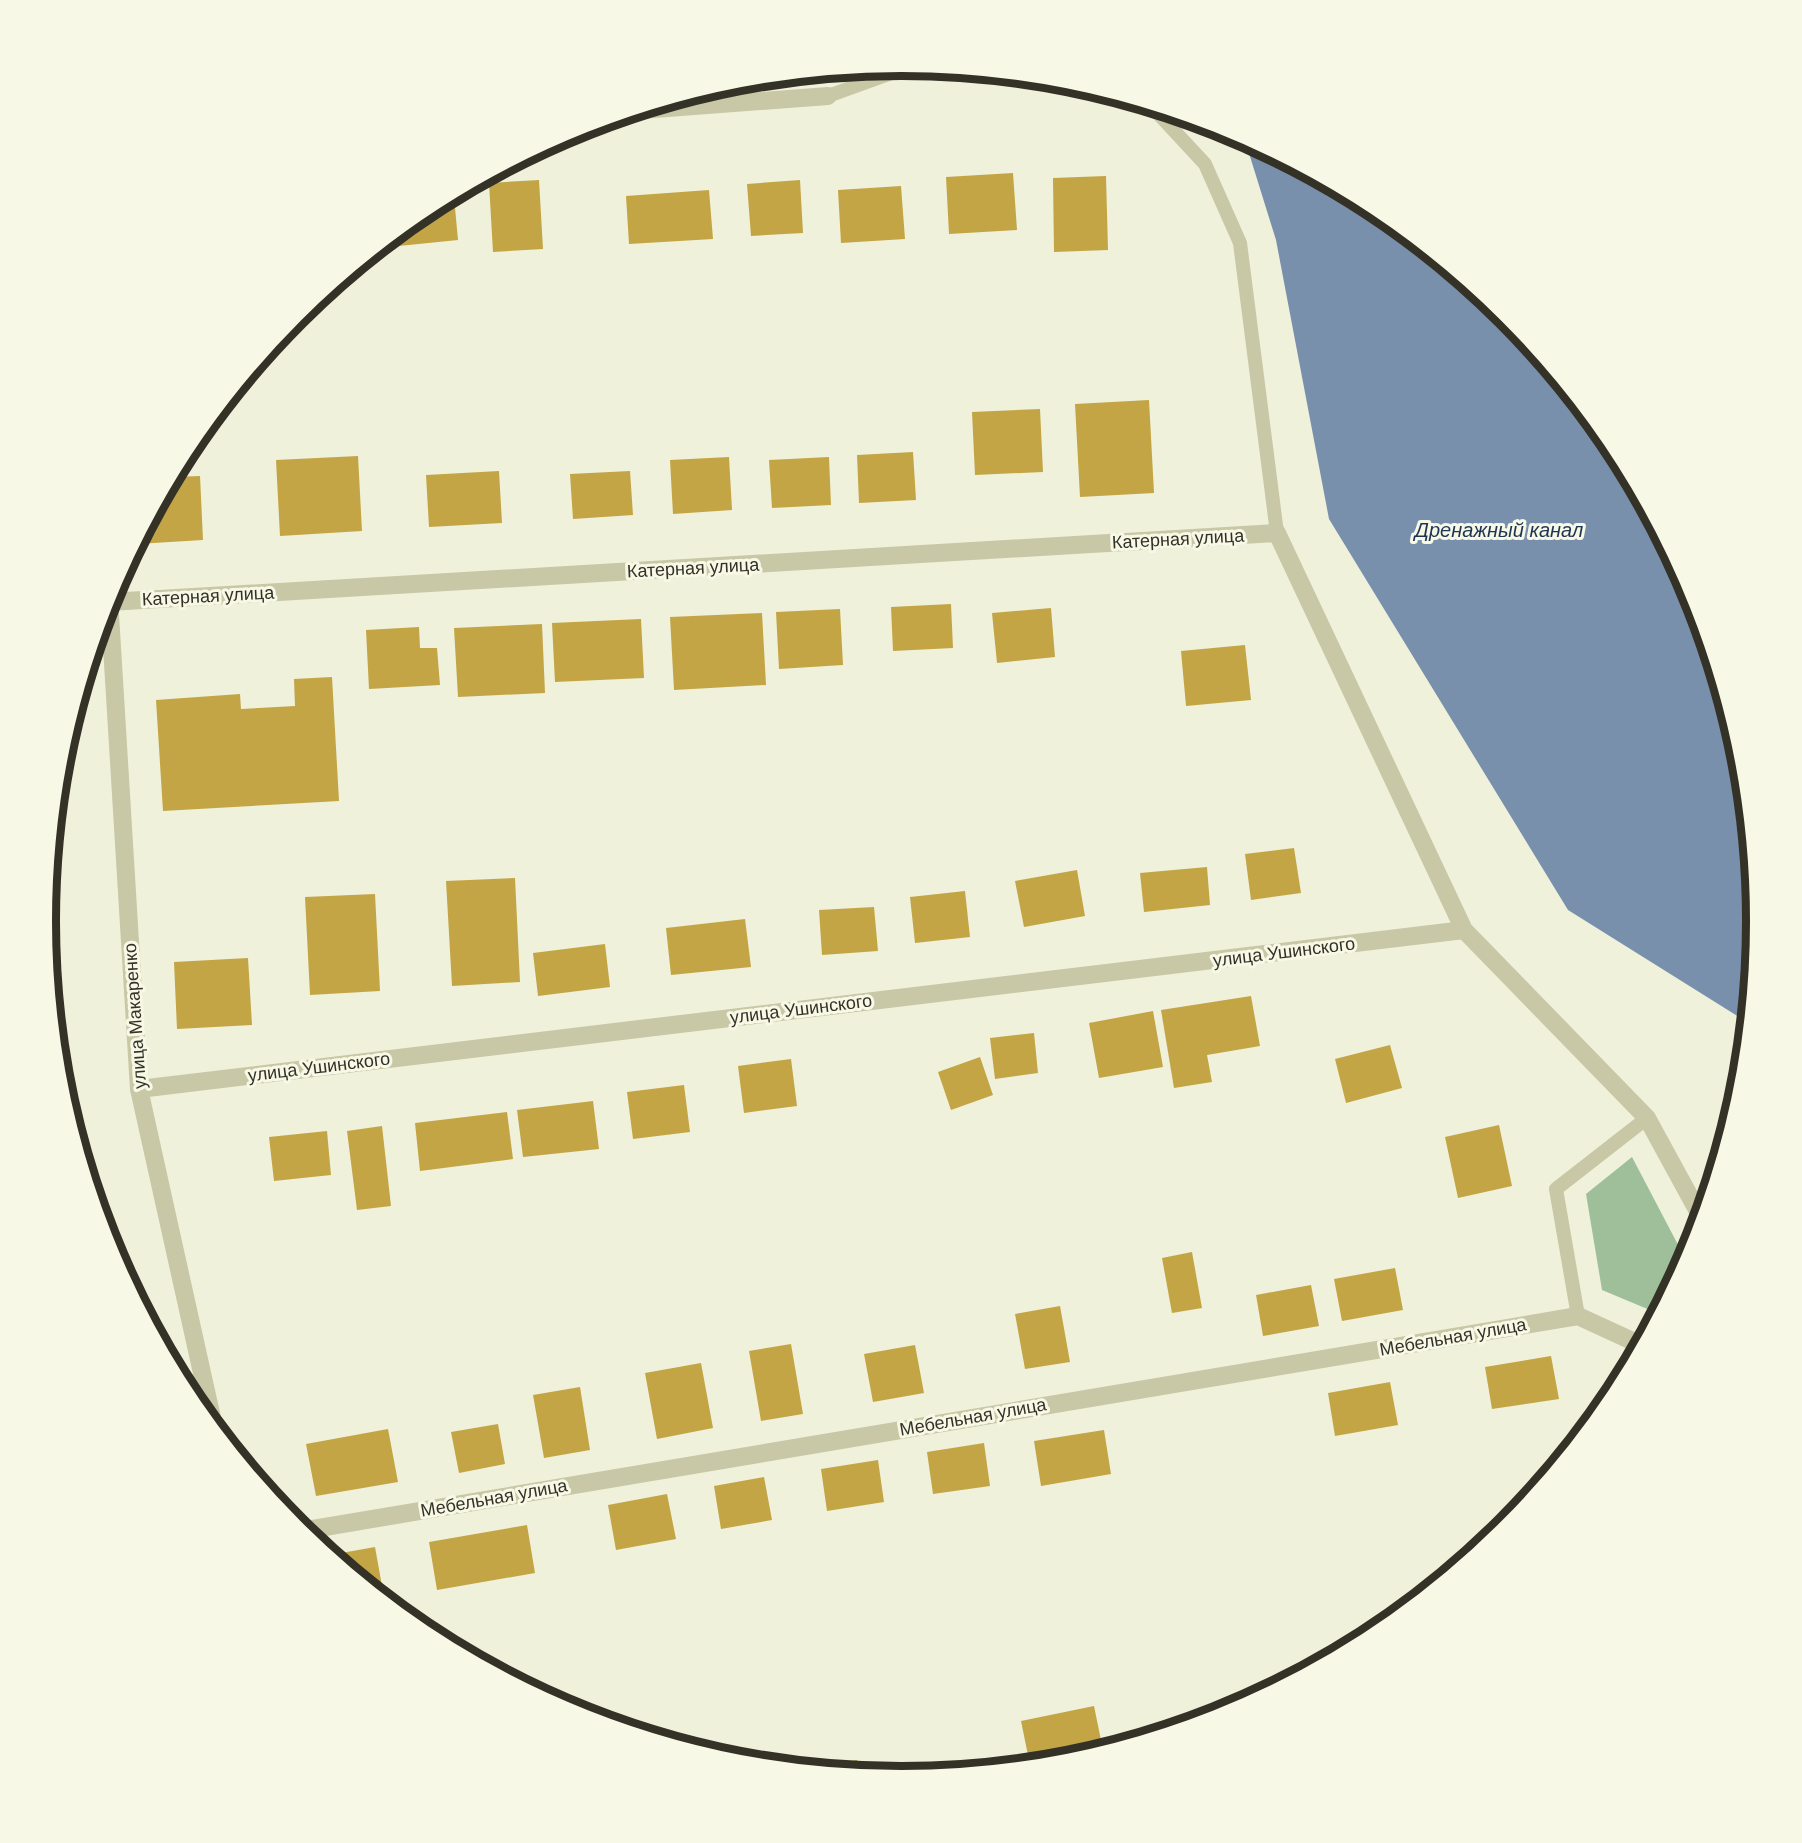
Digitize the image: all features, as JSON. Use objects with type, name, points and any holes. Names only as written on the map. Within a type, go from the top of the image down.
[{"type":"street","points":[[673,108],[828,96]]},
{"type":"street","points":[[1277,533],[1464,930],[1647,1118],[1696,1208]]},
{"type":"street","name":"Катерная улица","points":[[119,599],[1277,533]]},
{"type":"street","name":"улица Макаренко","points":[[110,623],[139,1089],[210,1407]]},
{"type":"street","name":"улица Ушинского","points":[[139,1089],[1464,930]]},
{"type":"street","points":[[1578,1316],[1634,1342]]},
{"type":"street","name":"Мебельная улица","points":[[314,1529],[1578,1316]]},
{"type":"lane","points":[[828,96],[881,77]]},
{"type":"lane","points":[[1162,118],[1205,165],[1240,243],[1277,533]]},
{"type":"lane","points":[[1578,1316],[1556,1189],[1647,1118]]},
{"type":"green space","points":[[1632,1157],[1680,1249],[1651,1310],[1602,1290],[1586,1194]]},
{"type":"water","name":"Дренажный канал","points":[[1248,151],[1324,189],[1371,218],[1458,286],[1537,364],[1604,452],[1633,499],[1682,598],[1702,650],[1718,703],[1730,757],[1745,866],[1745,977],[1741,1018],[1568,910],[1329,519],[1276,240]]},
{"type":"building","points":[[1013,173],[1017,230],[949,234],[946,177]]},
{"type":"building","points":[[1106,176],[1108,250],[1054,252],[1053,178]]},
{"type":"building","points":[[539,180],[543,249],[493,252],[489,183]]},
{"type":"building","points":[[800,180],[803,233],[751,236],[747,184]]},
{"type":"building","points":[[901,186],[905,239],[841,243],[838,190]]},
{"type":"building","points":[[709,190],[713,239],[629,244],[626,196]]},
{"type":"building","points":[[455,203],[458,240],[392,247]]},
{"type":"building","points":[[1149,400],[1154,493],[1080,497],[1075,404]]},
{"type":"building","points":[[1040,409],[1043,472],[975,475],[972,412]]},
{"type":"building","points":[[913,452],[916,500],[859,503],[857,455]]},
{"type":"building","points":[[358,456],[362,531],[280,536],[276,460]]},
{"type":"building","points":[[729,457],[732,510],[673,514],[670,460]]},
{"type":"building","points":[[829,457],[831,505],[772,508],[769,460]]},
{"type":"building","points":[[499,471],[502,523],[429,527],[426,475]]},
{"type":"building","points":[[630,471],[633,515],[573,519],[570,474]]},
{"type":"building","points":[[200,476],[203,540],[145,543],[169,499],[183,477]]},
{"type":"building","points":[[951,604],[953,648],[893,651],[891,607]]},
{"type":"building","points":[[1051,608],[1055,657],[997,663],[992,613]]},
{"type":"building","points":[[840,609],[843,665],[779,669],[776,612]]},
{"type":"building","points":[[762,613],[766,685],[674,690],[670,617]]},
{"type":"building","points":[[641,619],[644,678],[555,682],[552,623]]},
{"type":"building","points":[[542,624],[545,693],[458,697],[454,628]]},
{"type":"building","points":[[419,627],[420,648],[437,648],[440,685],[369,689],[366,630]]},
{"type":"building","points":[[1245,645],[1251,700],[1186,706],[1181,651]]},
{"type":"building","points":[[332,677],[339,801],[163,811],[156,700],[240,694],[241,709],[295,706],[294,679]]},
{"type":"building","points":[[1294,848],[1301,893],[1251,900],[1245,854]]},
{"type":"building","points":[[1207,867],[1210,905],[1144,912],[1140,873]]},
{"type":"building","points":[[1077,870],[1085,916],[1024,927],[1015,881]]},
{"type":"building","points":[[515,878],[520,982],[452,986],[446,881]]},
{"type":"building","points":[[965,891],[970,937],[915,943],[910,897]]},
{"type":"building","points":[[375,894],[380,991],[310,995],[305,897]]},
{"type":"building","points":[[874,907],[878,951],[822,955],[819,910]]},
{"type":"building","points":[[745,919],[751,967],[671,975],[666,928]]},
{"type":"building","points":[[605,944],[610,987],[538,996],[533,953]]},
{"type":"building","points":[[248,958],[252,1025],[177,1029],[174,962]]},
{"type":"building","points":[[1251,996],[1260,1046],[1207,1055],[1212,1082],[1174,1088],[1161,1010]]},
{"type":"building","points":[[1153,1011],[1163,1067],[1099,1078],[1089,1023]]},
{"type":"building","points":[[1034,1033],[1038,1073],[995,1079],[990,1038]]},
{"type":"building","points":[[1390,1045],[1402,1088],[1346,1103],[1335,1059]]},
{"type":"building","points":[[980,1057],[993,1095],[951,1110],[938,1072]]},
{"type":"building","points":[[791,1059],[797,1106],[744,1113],[738,1066]]},
{"type":"building","points":[[684,1085],[690,1132],[633,1139],[627,1092]]},
{"type":"building","points":[[593,1101],[599,1149],[523,1157],[517,1110]]},
{"type":"building","points":[[507,1112],[513,1159],[420,1171],[415,1123]]},
{"type":"building","points":[[1499,1125],[1512,1186],[1458,1198],[1445,1137]]},
{"type":"building","points":[[382,1126],[391,1206],[357,1210],[347,1131]]},
{"type":"building","points":[[327,1131],[331,1175],[274,1181],[269,1137]]},
{"type":"building","points":[[1192,1252],[1202,1308],[1172,1313],[1162,1258]]},
{"type":"building","points":[[1395,1268],[1403,1310],[1342,1321],[1334,1279]]},
{"type":"building","points":[[1311,1285],[1319,1326],[1263,1336],[1256,1295]]},
{"type":"building","points":[[1060,1306],[1070,1362],[1025,1369],[1015,1314]]},
{"type":"building","points":[[791,1344],[803,1414],[761,1421],[749,1351]]},
{"type":"building","points":[[915,1345],[924,1393],[873,1402],[864,1354]]},
{"type":"building","points":[[1551,1356],[1559,1399],[1492,1409],[1485,1367]]},
{"type":"building","points":[[701,1363],[713,1428],[657,1439],[645,1373]]},
{"type":"building","points":[[1390,1382],[1398,1425],[1335,1436],[1328,1393]]},
{"type":"building","points":[[580,1387],[590,1450],[544,1458],[533,1395]]},
{"type":"building","points":[[498,1424],[505,1464],[459,1473],[451,1432]]},
{"type":"building","points":[[388,1429],[398,1482],[316,1496],[306,1444]]},
{"type":"building","points":[[1104,1430],[1111,1474],[1041,1486],[1034,1441]]},
{"type":"building","points":[[984,1443],[990,1486],[933,1494],[927,1452]]},
{"type":"building","points":[[878,1460],[884,1502],[827,1511],[821,1469]]},
{"type":"building","points":[[764,1477],[772,1520],[721,1529],[714,1486]]},
{"type":"building","points":[[667,1494],[676,1539],[616,1550],[608,1505]]},
{"type":"building","points":[[527,1525],[535,1573],[437,1590],[429,1542]]},
{"type":"building","points":[[375,1547],[383,1589],[344,1557],[340,1553]]},
{"type":"building","points":[[1094,1706],[1101,1742],[1028,1757],[1021,1721]]},
{"type":"building","points":[[857,1760],[858,1765],[846,1765],[835,1764]]}]
